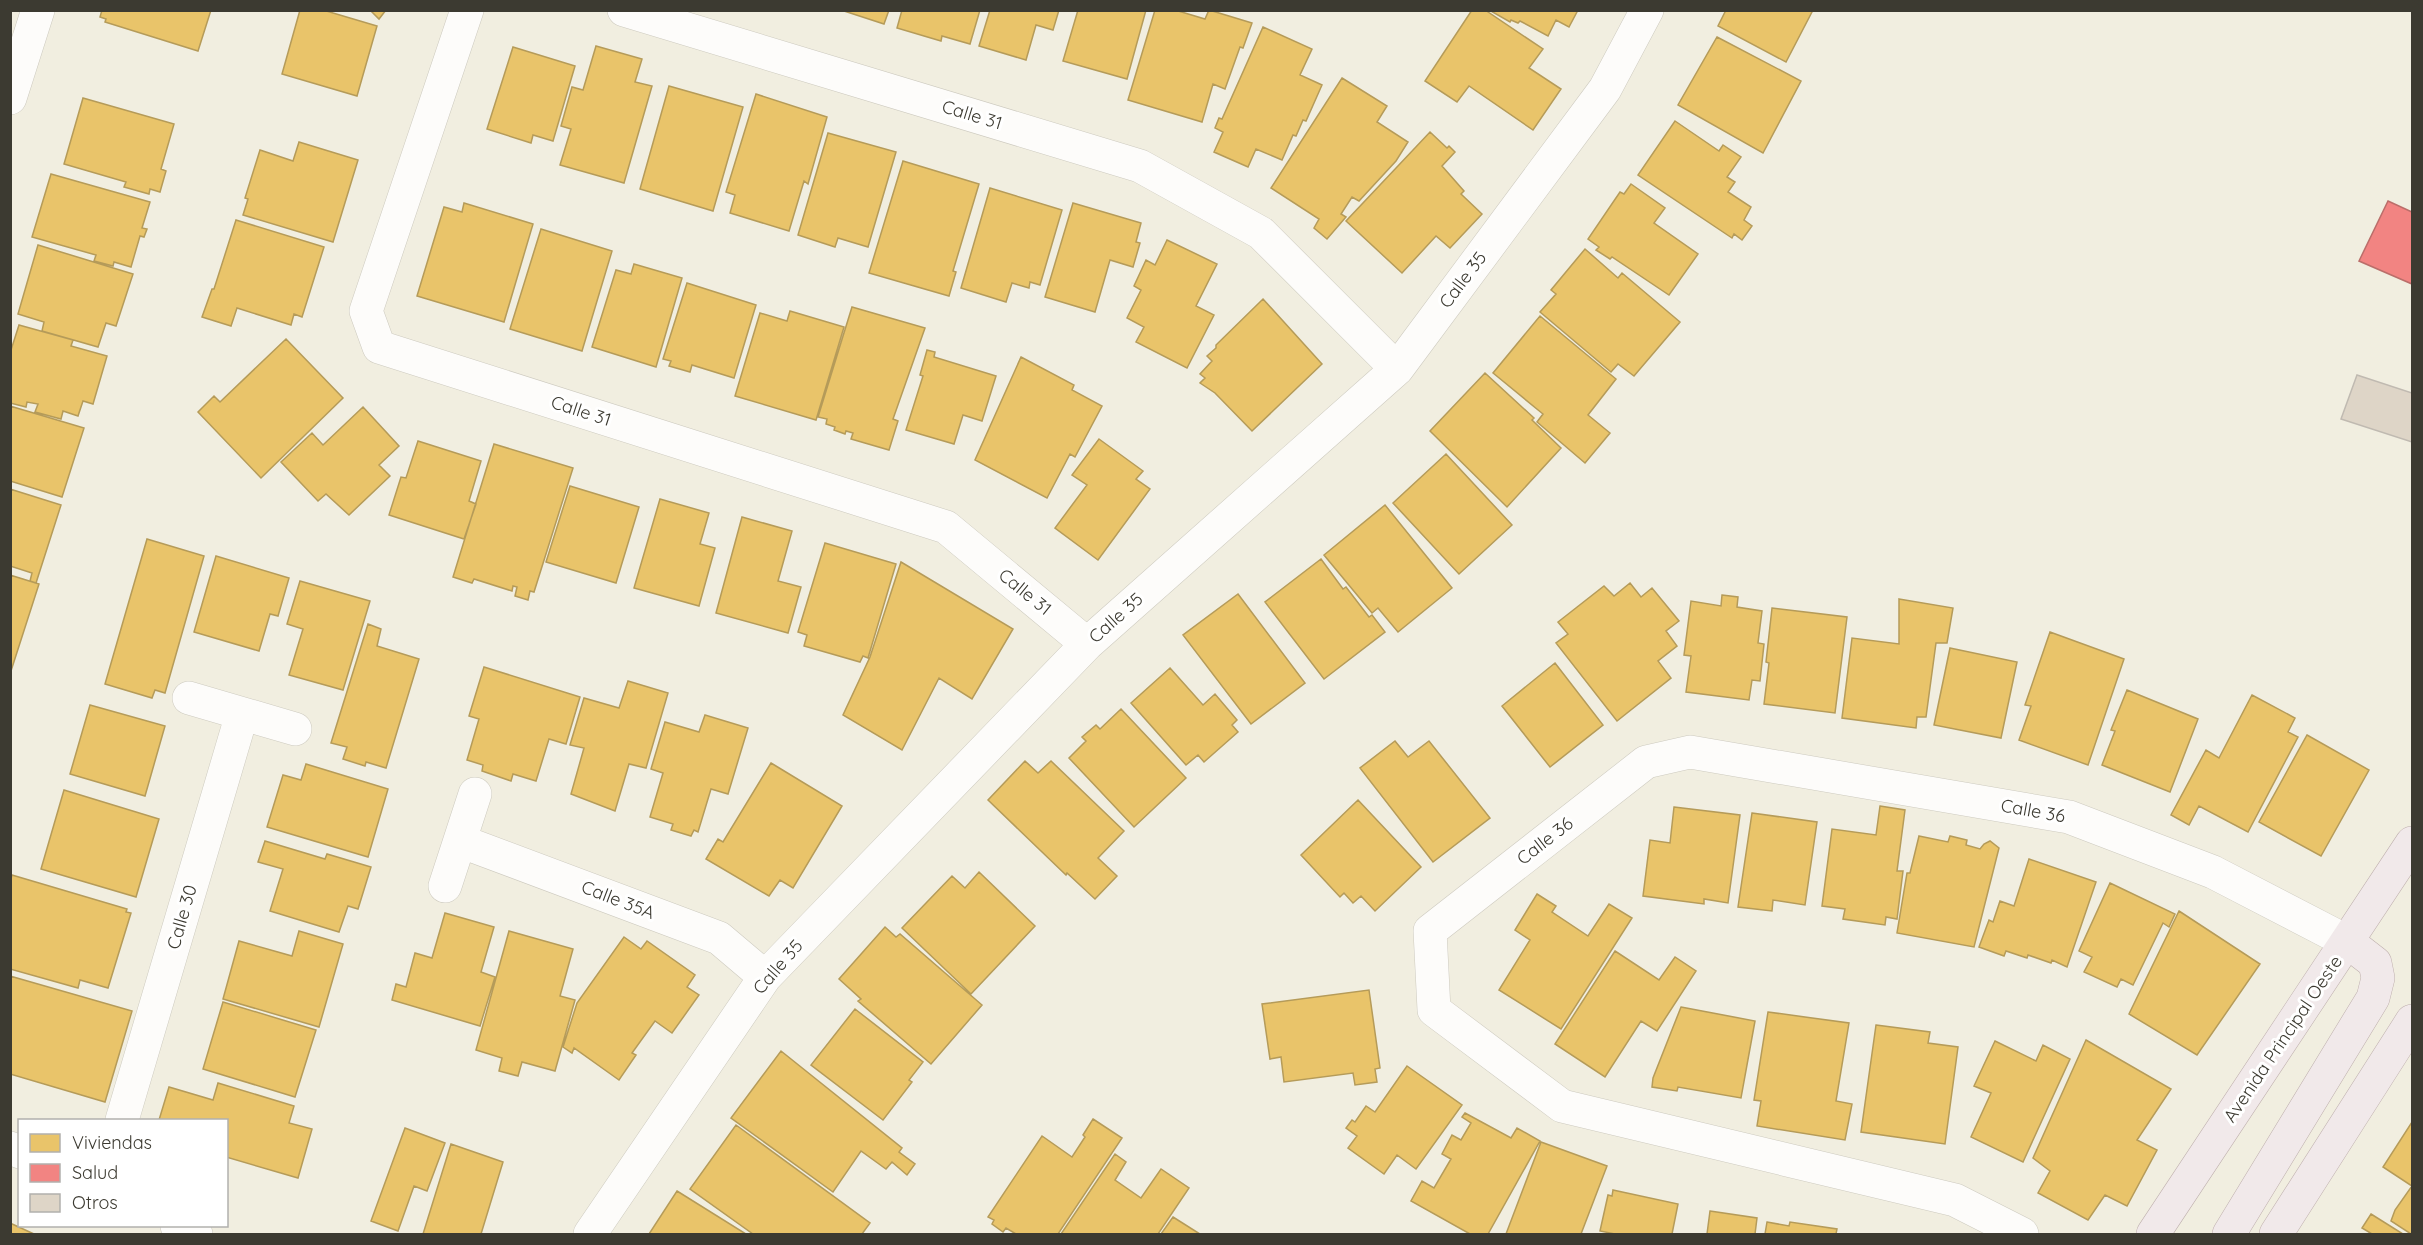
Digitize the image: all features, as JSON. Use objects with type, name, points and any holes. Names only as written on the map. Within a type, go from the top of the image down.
[{"type":"main road","name":"Avenida Principal Oeste","points":[[2153,1234],[2412,843]]},
{"type":"main road","points":[[2229,1234],[2373,998],[2378,978],[2375,963],[2348,942]]},
{"type":"main road","points":[[2276,1234],[2412,1021]]},
{"type":"street","points":[[10,98],[38,10]]},
{"type":"street","name":"Calle 31","points":[[468,10],[366,311],[379,346],[946,527],[1087,644]]},
{"type":"street","name":"Calle 31","points":[[624,10],[1140,166],[1261,233],[1397,369]]},
{"type":"street","name":"Calle 35","points":[[590,1234],[765,977],[1087,644],[1397,369],[1605,89],[1647,10]]},
{"type":"street","points":[[189,698],[295,729]]},
{"type":"street","name":"Calle 30","points":[[122,1119],[242,714]]},
{"type":"street","name":"Calle 36","points":[[2022,1234],[1955,1200],[1562,1106],[1434,1010],[1430,931],[1646,762],[1690,752],[2069,817],[2213,872],[2348,942]]},
{"type":"street","points":[[446,886],[475,794]]},
{"type":"street","name":"Calle 35A","points":[[460,841],[719,938],[765,977]]},
{"type":"street","points":[[179,1227],[196,1234]]},
{"type":"building: Viviendas","points":[[102,10],[211,10],[198,51],[105,22],[106,19],[100,17]]},
{"type":"building: Viviendas","points":[[300,10],[323,10],[377,26],[357,96],[282,74]]},
{"type":"building: Viviendas","points":[[370,10],[386,10],[379,19]]},
{"type":"building: Viviendas","points":[[841,10],[889,10],[884,24]]},
{"type":"building: Viviendas","points":[[902,10],[980,10],[970,44],[942,36],[941,41],[897,28]]},
{"type":"building: Viviendas","points":[[990,10],[1059,10],[1053,30],[1036,25],[1026,60],[979,46]]},
{"type":"building: Viviendas","points":[[1078,10],[1146,10],[1127,79],[1063,61]]},
{"type":"building: Viviendas","points":[[1155,10],[1175,10],[1205,19],[1209,10],[1252,23],[1243,48],[1240,47],[1225,89],[1213,84],[1202,122],[1128,100]]},
{"type":"building: Viviendas","points":[[1472,10],[1485,10],[1543,49],[1529,68],[1561,89],[1533,130],[1469,86],[1457,102],[1425,81]]},
{"type":"building: Viviendas","points":[[1489,10],[1578,10],[1569,27],[1556,20],[1548,36],[1520,21],[1518,23],[1511,20],[1510,22]]},
{"type":"building: Viviendas","points":[[1726,10],[1813,10],[1786,62],[1718,26]]},
{"type":"building: Viviendas","points":[[1263,27],[1312,49],[1300,75],[1322,85],[1306,121],[1303,120],[1296,136],[1293,135],[1282,160],[1256,149],[1248,167],[1214,152],[1223,132],[1215,128],[1219,118],[1222,119]]},
{"type":"building: Viviendas","points":[[1717,37],[1801,81],[1763,153],[1678,105]]},
{"type":"building: Viviendas","points":[[596,46],[642,59],[635,82],[652,86],[624,183],[560,165],[571,129],[561,126],[572,87],[583,90]]},
{"type":"building: Viviendas","points":[[513,47],[575,66],[553,141],[533,135],[531,143],[487,129]]},
{"type":"building: Viviendas","points":[[1342,78],[1387,106],[1377,122],[1408,142],[1396,161],[1359,201],[1352,197],[1341,214],[1346,217],[1327,239],[1314,228],[1319,219],[1271,188]]},
{"type":"building: Viviendas","points":[[669,86],[743,107],[713,211],[640,189]]},
{"type":"building: Viviendas","points":[[756,94],[827,117],[808,184],[804,181],[789,231],[730,213],[735,195],[726,192]]},
{"type":"building: Viviendas","points":[[83,98],[174,124],[161,169],[166,171],[160,192],[150,189],[149,194],[124,187],[126,182],[64,164]]},
{"type":"building: Viviendas","points":[[1675,121],[1719,151],[1723,145],[1741,157],[1727,177],[1735,182],[1728,192],[1751,207],[1744,220],[1752,226],[1742,240],[1734,234],[1732,238],[1638,175]]},
{"type":"building: Viviendas","points":[[1430,132],[1447,148],[1449,146],[1455,152],[1442,166],[1464,191],[1461,194],[1482,214],[1450,248],[1436,236],[1402,273],[1346,221]]},
{"type":"building: Viviendas","points":[[828,133],[896,152],[868,247],[838,238],[835,247],[798,235]]},
{"type":"building: Viviendas","points":[[299,142],[358,160],[333,242],[243,215],[248,199],[245,198],[260,150],[293,161]]},
{"type":"building: Viviendas","points":[[903,161],[979,184],[953,271],[956,272],[949,296],[869,273]]},
{"type":"building: Viviendas","points":[[51,174],[150,202],[142,228],[147,229],[144,237],[140,236],[131,267],[114,262],[113,266],[94,261],[96,255],[32,237]]},
{"type":"building: Viviendas","points":[[1631,184],[1665,208],[1654,223],[1698,254],[1669,295],[1612,257],[1610,259],[1596,250],[1599,247],[1588,239],[1620,192],[1624,194]]},
{"type":"building: Viviendas","points":[[990,188],[1062,210],[1040,285],[1030,282],[1029,288],[1012,283],[1006,302],[961,288]]},
{"type":"building: Viviendas","points":[[464,203],[533,224],[504,322],[417,296],[444,207],[462,212]]},
{"type":"building: Viviendas","points":[[1073,203],[1141,223],[1136,242],[1140,243],[1133,267],[1110,260],[1095,312],[1045,297]]},
{"type":"building: Viviendas","points":[[236,220],[324,247],[302,317],[294,314],[291,325],[237,308],[231,326],[202,317],[212,289],[214,289]]},
{"type":"building: Viviendas","points":[[541,229],[612,251],[582,351],[510,329]]},
{"type":"building: Viviendas","points":[[1167,240],[1217,264],[1196,306],[1214,315],[1187,368],[1136,342],[1144,327],[1127,318],[1141,290],[1134,286],[1146,260],[1155,265]]},
{"type":"building: Viviendas","points":[[38,245],[133,274],[116,326],[106,323],[98,347],[42,331],[44,322],[18,314]]},
{"type":"building: Viviendas","points":[[1585,249],[1618,278],[1622,273],[1680,322],[1634,376],[1618,364],[1611,372],[1540,312],[1556,294],[1551,290]]},
{"type":"building: Viviendas","points":[[634,264],[682,278],[656,367],[592,347],[616,270],[631,274]]},
{"type":"building: Viviendas","points":[[687,283],[756,305],[734,378],[692,365],[690,372],[669,366],[671,361],[663,359]]},
{"type":"building: Viviendas","points":[[1263,299],[1322,364],[1252,431],[1215,393],[1200,383],[1205,378],[1200,374],[1212,361],[1207,356],[1216,348],[1216,345]]},
{"type":"building: Viviendas","points":[[852,307],[925,328],[893,419],[898,421],[889,450],[851,439],[853,433],[846,431],[845,434],[834,430],[835,427],[826,424],[827,419],[818,417]]},
{"type":"building: Viviendas","points":[[790,311],[844,327],[816,420],[735,396],[760,313],[787,321]]},
{"type":"building: Viviendas","points":[[1540,316],[1616,379],[1588,415],[1610,433],[1585,463],[1537,422],[1543,414],[1493,373]]},
{"type":"building: Viviendas","points":[[19,325],[73,340],[71,346],[107,356],[93,404],[83,401],[78,416],[63,411],[61,419],[35,412],[38,404],[27,402],[26,407],[10,403],[10,353]]},
{"type":"building: Viviendas","points":[[286,339],[343,398],[261,478],[198,412],[214,396],[220,402]]},
{"type":"building: Viviendas","points":[[927,350],[935,352],[934,357],[996,376],[982,421],[963,415],[954,444],[906,430],[923,376],[920,375]]},
{"type":"building: Viviendas","points":[[1021,357],[1074,385],[1072,390],[1102,406],[1075,457],[1070,454],[1047,498],[975,460]]},
{"type":"building: Viviendas","points":[[1485,373],[1534,418],[1532,420],[1561,448],[1507,507],[1430,431]]},
{"type":"building: Viviendas","points":[[10,406],[84,428],[62,497],[10,481]]},
{"type":"building: Viviendas","points":[[363,407],[399,446],[379,465],[390,476],[349,515],[326,494],[318,501],[281,462],[312,433],[323,445]]},
{"type":"building: Viviendas","points":[[1099,439],[1143,471],[1136,479],[1150,489],[1098,560],[1055,528],[1087,485],[1072,475]]},
{"type":"building: Viviendas","points":[[418,441],[481,461],[469,501],[476,504],[464,539],[389,515],[401,477],[406,478]]},
{"type":"building: Viviendas","points":[[494,444],[573,468],[534,592],[530,591],[528,600],[515,596],[517,587],[513,586],[512,591],[474,579],[472,583],[453,577]]},
{"type":"building: Viviendas","points":[[1446,454],[1512,525],[1459,574],[1393,503]]},
{"type":"building: Viviendas","points":[[570,486],[639,507],[616,583],[546,562]]},
{"type":"building: Viviendas","points":[[10,489],[61,505],[36,583],[30,581],[32,573],[10,566]]},
{"type":"building: Viviendas","points":[[660,499],[709,513],[700,544],[715,548],[699,606],[634,588]]},
{"type":"building: Viviendas","points":[[1385,505],[1452,588],[1398,632],[1378,608],[1372,613],[1324,555]]},
{"type":"building: Viviendas","points":[[742,517],[792,531],[778,581],[801,587],[788,633],[716,613]]},
{"type":"building: Viviendas","points":[[147,539],[204,556],[165,693],[155,690],[152,698],[105,684]]},
{"type":"building: Viviendas","points":[[825,543],[896,564],[868,658],[863,656],[860,662],[804,646],[807,635],[798,632]]},
{"type":"building: Viviendas","points":[[216,556],[289,578],[278,616],[270,614],[259,651],[194,632]]},
{"type":"building: Viviendas","points":[[1321,559],[1343,589],[1346,587],[1369,617],[1372,615],[1385,632],[1324,679],[1265,602]]},
{"type":"building: Viviendas","points":[[901,562],[1013,629],[972,699],[939,678],[902,750],[843,715],[870,657]]},
{"type":"building: Viviendas","points":[[10,575],[39,584],[10,674]]},
{"type":"building: Viviendas","points":[[300,581],[370,601],[343,690],[289,675],[303,629],[287,624]]},
{"type":"building: Viviendas","points":[[1630,583],[1641,597],[1652,588],[1679,621],[1666,631],[1677,646],[1658,661],[1671,678],[1617,721],[1556,643],[1568,634],[1558,622],[1604,586],[1614,596]]},
{"type":"building: Viviendas","points":[[1238,594],[1305,683],[1251,724],[1183,635]]},
{"type":"building: Viviendas","points":[[1722,595],[1738,597],[1737,607],[1762,611],[1758,643],[1764,644],[1760,681],[1752,680],[1749,700],[1686,692],[1691,656],[1684,655],[1691,601],[1721,606]]},
{"type":"building: Viviendas","points":[[1899,599],[1953,608],[1947,643],[1936,643],[1926,717],[1917,717],[1916,728],[1842,718],[1852,638],[1899,644]]},
{"type":"building: Viviendas","points":[[1772,608],[1847,617],[1835,713],[1764,704]]},
{"type":"building: Viviendas","points":[[368,624],[381,629],[377,646],[419,659],[386,768],[366,762],[365,766],[343,759],[347,747],[331,743]]},
{"type":"building: Viviendas","points":[[2050,632],[2124,659],[2088,765],[2019,740],[2031,706],[2025,705]]},
{"type":"building: Viviendas","points":[[1950,648],[2017,662],[2001,738],[1934,725]]},
{"type":"building: Viviendas","points":[[1555,663],[1603,725],[1550,767],[1502,706]]},
{"type":"building: Viviendas","points":[[484,667],[580,697],[566,744],[549,739],[536,781],[513,774],[511,781],[482,771],[483,765],[467,760],[479,719],[469,716]]},
{"type":"building: Viviendas","points":[[1170,668],[1203,705],[1215,694],[1237,720],[1232,725],[1238,732],[1204,762],[1198,755],[1186,765],[1131,703]]},
{"type":"building: Viviendas","points":[[628,681],[668,693],[646,768],[629,764],[615,811],[571,794],[584,748],[570,745],[584,698],[619,708]]},
{"type":"building: Viviendas","points":[[2127,690],[2198,719],[2170,792],[2102,765],[2115,731],[2111,730]]},
{"type":"building: Viviendas","points":[[2252,695],[2295,718],[2288,732],[2298,737],[2248,832],[2199,806],[2189,825],[2171,815],[2206,750],[2219,758]]},
{"type":"building: Viviendas","points":[[90,705],[165,726],[145,796],[70,774]]},
{"type":"building: Viviendas","points":[[1121,709],[1186,778],[1134,827],[1069,758],[1086,741],[1082,737],[1096,725],[1100,729]]},
{"type":"building: Viviendas","points":[[705,715],[748,728],[728,794],[711,789],[698,832],[694,830],[691,836],[671,830],[673,824],[650,817],[663,773],[651,769],[665,722],[699,732]]},
{"type":"building: Viviendas","points":[[2307,735],[2369,770],[2321,856],[2259,822]]},
{"type":"building: Viviendas","points":[[1395,741],[1408,757],[1429,741],[1490,818],[1433,862],[1360,768]]},
{"type":"building: Viviendas","points":[[1025,761],[1038,773],[1051,761],[1124,831],[1098,858],[1117,876],[1095,899],[1067,873],[1066,875],[988,800]]},
{"type":"building: Viviendas","points":[[771,763],[842,806],[793,888],[780,880],[769,896],[706,859],[718,839],[723,842]]},
{"type":"building: Viviendas","points":[[306,764],[388,789],[368,857],[267,827],[283,775],[301,780]]},
{"type":"building: Viviendas","points":[[64,790],[159,819],[136,897],[41,869]]},
{"type":"building: Viviendas","points":[[1358,800],[1421,867],[1375,911],[1361,896],[1353,903],[1344,893],[1340,897],[1301,855]]},
{"type":"building: Viviendas","points":[[1880,806],[1905,810],[1897,871],[1903,871],[1897,919],[1886,917],[1885,925],[1843,919],[1845,909],[1822,906],[1832,829],[1876,835]]},
{"type":"building: Viviendas","points":[[1674,807],[1740,815],[1728,903],[1704,899],[1704,904],[1643,896],[1650,840],[1670,843]]},
{"type":"building: Viviendas","points":[[1752,813],[1817,822],[1805,905],[1773,900],[1772,911],[1738,907]]},
{"type":"building: Viviendas","points":[[1919,836],[1948,842],[1950,836],[1967,840],[1966,845],[1980,849],[1990,841],[1999,848],[1974,947],[1897,933],[1907,873],[1910,873]]},
{"type":"building: Viviendas","points":[[265,841],[325,859],[327,854],[371,867],[358,909],[348,906],[339,932],[270,911],[283,869],[258,862]]},
{"type":"building: Viviendas","points":[[2029,859],[2096,882],[2067,967],[2052,960],[2051,963],[2028,955],[2027,958],[2006,951],[2004,956],[1979,947],[1989,920],[1993,922],[2000,901],[2014,906]]},
{"type":"building: Viviendas","points":[[979,872],[1035,926],[971,994],[902,928],[952,876],[965,888]]},
{"type":"building: Viviendas","points":[[12,875],[127,909],[126,912],[131,913],[108,988],[80,980],[78,988],[10,969],[10,882]]},
{"type":"building: Viviendas","points":[[2110,883],[2175,914],[2169,927],[2163,923],[2133,985],[2121,979],[2117,987],[2084,972],[2092,957],[2079,951]]},
{"type":"building: Viviendas","points":[[1537,894],[1556,906],[1552,912],[1588,936],[1609,904],[1632,918],[1561,1029],[1499,990],[1530,940],[1515,930]]},
{"type":"building: Viviendas","points":[[2179,911],[2260,964],[2197,1055],[2129,1014]]},
{"type":"building: Viviendas","points":[[445,913],[494,927],[481,972],[495,977],[480,1026],[392,1000],[396,984],[406,987],[415,953],[432,958]]},
{"type":"building: Viviendas","points":[[885,927],[896,937],[900,934],[982,1005],[931,1064],[858,1001],[861,999],[839,979]]},
{"type":"building: Viviendas","points":[[299,931],[343,944],[319,1027],[223,999],[239,941],[292,956]]},
{"type":"building: Viviendas","points":[[509,931],[573,949],[560,996],[575,1000],[555,1071],[522,1062],[518,1076],[499,1071],[502,1058],[476,1050]]},
{"type":"building: Viviendas","points":[[624,937],[641,949],[647,941],[695,975],[687,987],[699,995],[672,1033],[655,1021],[632,1053],[636,1055],[619,1080],[574,1048],[572,1053],[563,1047],[577,1003]]},
{"type":"building: Viviendas","points":[[1615,951],[1659,980],[1675,957],[1696,971],[1657,1031],[1641,1021],[1605,1077],[1555,1044]]},
{"type":"building: Viviendas","points":[[10,976],[132,1011],[105,1102],[10,1074]]},
{"type":"building: Viviendas","points":[[1369,990],[1380,1068],[1375,1069],[1377,1082],[1355,1085],[1353,1073],[1284,1082],[1281,1057],[1270,1059],[1262,1004]]},
{"type":"building: Viviendas","points":[[223,1002],[316,1030],[295,1097],[203,1069]]},
{"type":"building: Viviendas","points":[[1681,1007],[1755,1021],[1741,1098],[1678,1087],[1677,1091],[1652,1087],[1653,1078]]},
{"type":"building: Viviendas","points":[[855,1009],[923,1062],[909,1080],[912,1082],[883,1120],[811,1065]]},
{"type":"building: Viviendas","points":[[1768,1012],[1849,1023],[1836,1101],[1852,1104],[1845,1140],[1757,1126],[1761,1101],[1754,1100]]},
{"type":"building: Viviendas","points":[[1876,1025],[1930,1032],[1928,1043],[1958,1047],[1945,1144],[1861,1132]]},
{"type":"building: Viviendas","points":[[2086,1040],[2171,1089],[2137,1140],[2157,1150],[2127,1206],[2105,1195],[2088,1220],[2038,1193],[2050,1171],[2033,1158]]},
{"type":"building: Viviendas","points":[[1995,1041],[2036,1061],[2043,1045],[2070,1059],[2023,1162],[1971,1137],[1991,1093],[1974,1086]]},
{"type":"building: Viviendas","points":[[781,1051],[902,1148],[899,1152],[915,1164],[907,1175],[892,1162],[886,1169],[861,1151],[833,1192],[731,1118]]},
{"type":"building: Viviendas","points":[[1407,1066],[1462,1105],[1416,1169],[1397,1155],[1384,1174],[1348,1148],[1357,1136],[1346,1128],[1352,1120],[1355,1122],[1366,1106],[1375,1112]]},
{"type":"building: Viviendas","points":[[218,1083],[294,1106],[289,1123],[312,1129],[298,1178],[228,1158],[228,1119],[159,1119],[169,1087],[213,1100]]},
{"type":"building: Viviendas","points":[[1465,1113],[1511,1138],[1517,1128],[1540,1141],[1488,1234],[1470,1234],[1411,1201],[1422,1181],[1434,1188],[1451,1159],[1442,1154],[1452,1135],[1461,1140],[1471,1123],[1462,1117]]},
{"type":"building: Viviendas","points":[[1093,1119],[1122,1138],[1058,1234],[1016,1234],[1006,1228],[1003,1232],[992,1224],[994,1220],[988,1217],[1042,1136],[1072,1157]]},
{"type":"building: Viviendas","points":[[2412,1122],[2412,1186],[2383,1167]]},
{"type":"building: Viviendas","points":[[736,1125],[870,1223],[862,1234],[753,1234],[690,1189]]},
{"type":"building: Viviendas","points":[[405,1128],[445,1143],[427,1191],[414,1186],[398,1231],[371,1221]]},
{"type":"building: Viviendas","points":[[1541,1142],[1607,1166],[1581,1234],[1506,1234]]},
{"type":"building: Viviendas","points":[[451,1144],[503,1162],[481,1234],[423,1234]]},
{"type":"building: Viviendas","points":[[1115,1154],[1126,1162],[1115,1180],[1141,1198],[1161,1169],[1189,1188],[1158,1234],[1061,1234]]},
{"type":"building: Viviendas","points":[[2412,1186],[2411,1234],[2391,1221],[2395,1210]]},
{"type":"building: Viviendas","points":[[1613,1190],[1678,1204],[1672,1234],[1615,1234],[1600,1231],[1608,1195],[1612,1196]]},
{"type":"building: Viviendas","points":[[677,1191],[746,1234],[649,1234]]},
{"type":"building: Viviendas","points":[[1710,1211],[1757,1218],[1755,1234],[1707,1234]]},
{"type":"building: Viviendas","points":[[2371,1214],[2403,1234],[2372,1234],[2362,1228]]},
{"type":"building: Viviendas","points":[[1173,1217],[1200,1234],[1161,1234]]},
{"type":"building: Viviendas","points":[[1767,1222],[1789,1226],[1790,1222],[1837,1229],[1836,1234],[1765,1234]]},
{"type":"building: Viviendas","points":[[10,1223],[34,1234],[10,1234]]},
{"type":"building: Salud","points":[[2388,201],[2412,212],[2412,284],[2359,261]]},
{"type":"building: Otros","points":[[2357,375],[2412,393],[2412,442],[2341,419]]}]
